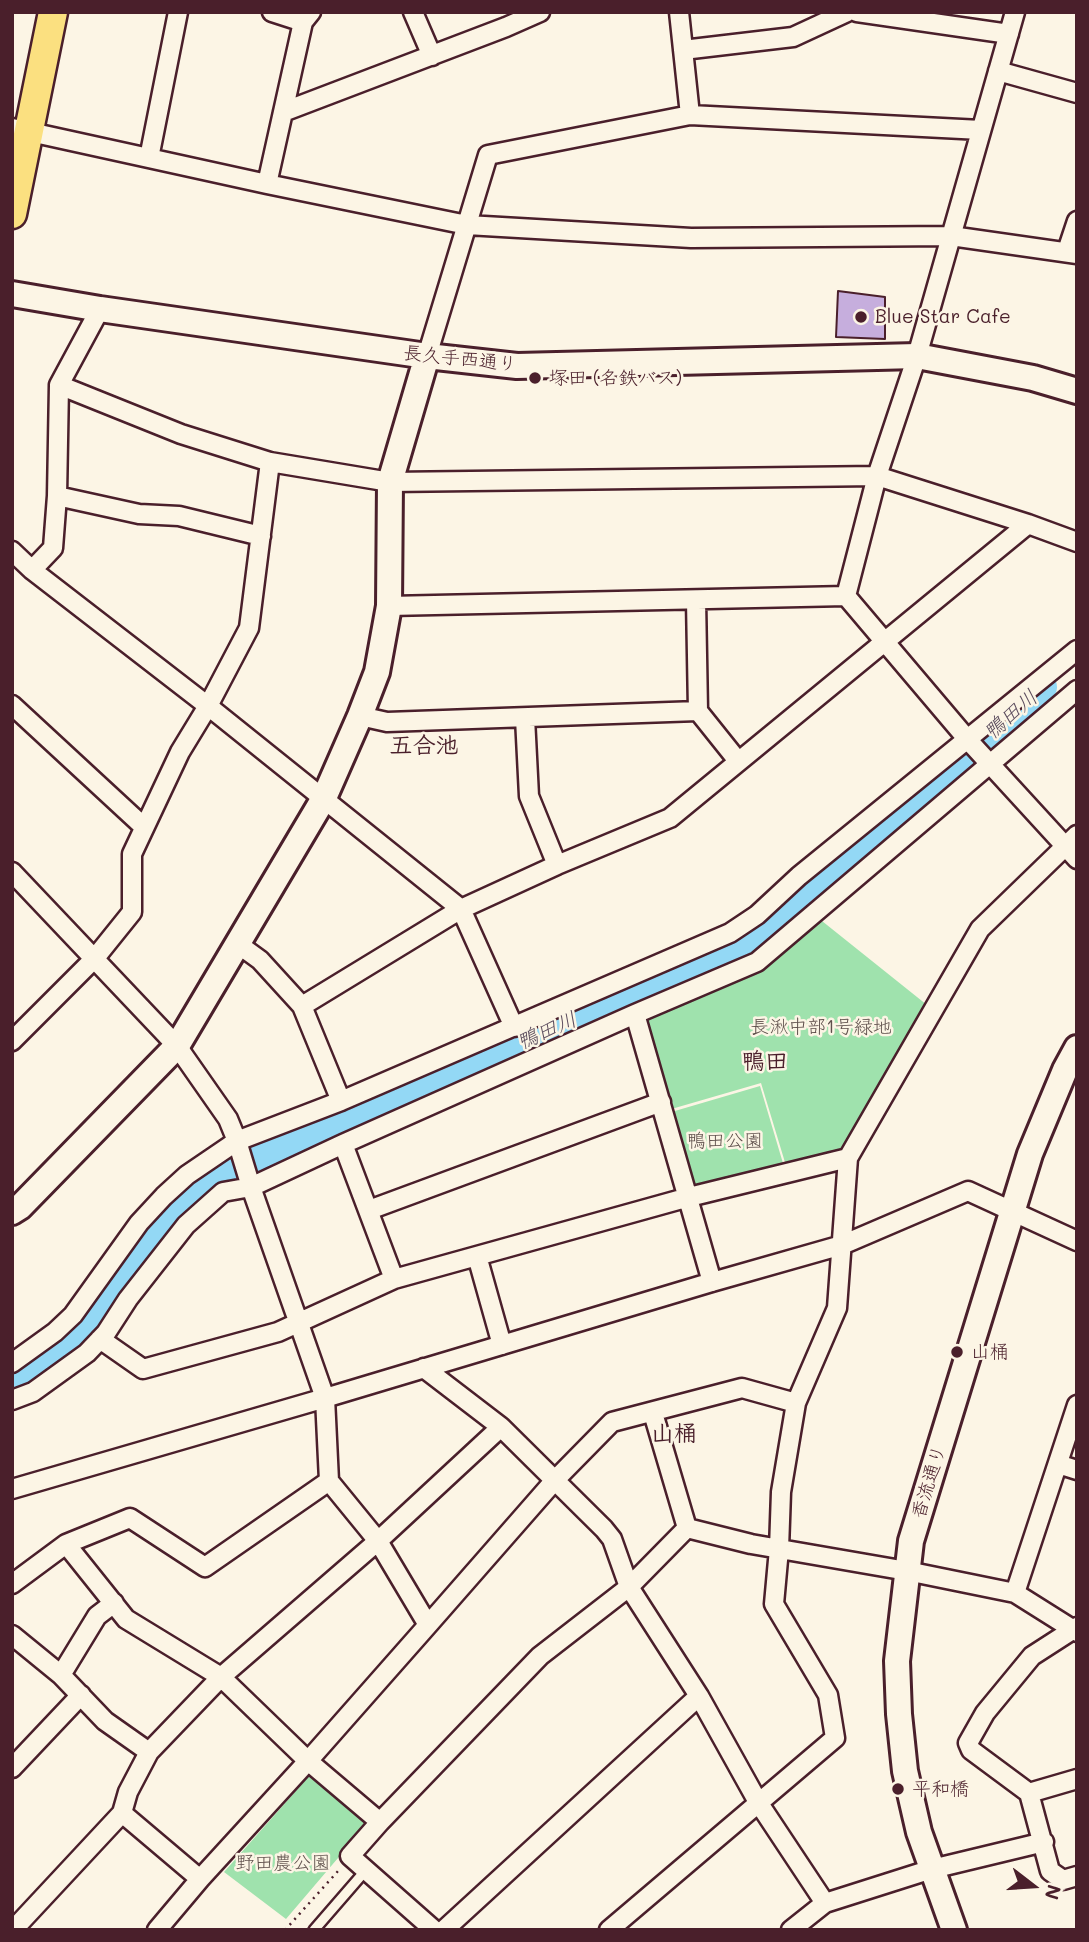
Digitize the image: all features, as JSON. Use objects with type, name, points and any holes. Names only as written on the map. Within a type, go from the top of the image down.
[{"type":"main road","points":[[12,214],[21,130],[53,12]]},
{"type":"street","points":[[149,158],[178,12]]},
{"type":"street","points":[[267,184],[307,17],[272,12]]},
{"type":"street","points":[[413,12],[432,55]]},
{"type":"street","points":[[283,112],[432,55],[508,20],[540,12]]},
{"type":"street","points":[[679,12],[690,115]]},
{"type":"street","points":[[683,50],[793,37],[847,12]]},
{"type":"street","points":[[857,12],[1009,34]]},
{"type":"street","points":[[846,596],[877,476],[917,356],[1015,12]]},
{"type":"street","points":[[998,71],[1077,93]]},
{"type":"street","points":[[15,1206],[177,1046],[324,798],[377,671],[389,606],[390,482],[488,155],[690,115],[981,130]]},
{"type":"street","points":[[21,130],[467,225],[691,238],[951,236],[1072,252],[1077,221]]},
{"type":"street","name":"長久手西通り","points":[[12,295],[427,356],[517,366],[917,356],[1033,378],[1077,391]]},
{"type":"street","points":[[32,570],[53,548],[59,385],[100,309]]},
{"type":"street","points":[[59,385],[181,434],[270,462],[390,482],[877,476],[1077,542]]},
{"type":"street","points":[[14,1037],[95,958],[132,912],[132,855],[180,752],[249,628],[270,462]]},
{"type":"street","points":[[57,496],[139,514],[178,516],[261,536]]},
{"type":"street","points":[[302,1006],[461,909],[670,818],[1028,524]]},
{"type":"street","points":[[12,551],[32,570],[208,706],[461,909],[514,1027]]},
{"type":"street","points":[[12,566],[32,570]]},
{"type":"street","points":[[389,606],[846,596]]},
{"type":"street","points":[[609,1930],[835,1738],[828,1695],[774,1604],[781,1492],[796,1403],[837,1308],[848,1158],[980,929],[1073,847],[968,740],[846,596]]},
{"type":"street","points":[[696,600],[698,711],[738,761]]},
{"type":"street","points":[[12,1363],[55,1332],[73,1315],[139,1223],[164,1196],[187,1175],[237,1141],[341,1101],[730,933],[757,915],[799,876],[1077,650]]},
{"type":"street","points":[[12,1400],[33,1392],[88,1353],[186,1224],[223,1192],[251,1187],[757,962],[1077,690]]},
{"type":"street","points":[[12,705],[144,827]]},
{"type":"street","points":[[360,716],[387,722],[698,711]]},
{"type":"street","points":[[526,718],[529,796],[557,865]]},
{"type":"street","points":[[12,872],[177,1046],[228,1119],[325,1398],[329,1481],[378,1541],[428,1625]]},
{"type":"street","points":[[238,944],[260,960],[302,1006],[341,1101]]},
{"type":"street","points":[[635,1014],[712,1282]]},
{"type":"street","name":"香流通り","points":[[954,1930],[919,1832],[905,1771],[897,1661],[911,1541],[1030,1154],[1077,1048]]},
{"type":"street","points":[[369,1210],[661,1102]]},
{"type":"street","points":[[343,1144],[394,1279]]},
{"type":"street","points":[[100,1339],[143,1369],[278,1332],[394,1279],[688,1198],[848,1158]]},
{"type":"street","points":[[12,1489],[842,1245],[968,1191],[1077,1241]]},
{"type":"street","points":[[477,1256],[502,1345]]},
{"type":"street","points":[[424,1368],[501,1427],[612,1539],[629,1587],[699,1696],[758,1802],[825,1903]]},
{"type":"street","points":[[157,1930],[555,1480],[612,1422],[742,1388],[796,1403]]},
{"type":"street","points":[[1015,1593],[1077,1405]]},
{"type":"street","points":[[653,1413],[687,1528]]},
{"type":"street","points":[[13,1930],[122,1813],[128,1792],[149,1752],[221,1677],[378,1541],[501,1427]]},
{"type":"street","points":[[1058,1464],[1077,1469]]},
{"type":"street","points":[[12,1584],[66,1544],[130,1518],[205,1567],[329,1481]]},
{"type":"street","points":[[687,1528],[779,1549],[1015,1593],[1076,1630],[1032,1656],[985,1713],[968,1743],[971,1750],[1029,1793],[1050,1871],[1063,1880],[1077,1876]]},
{"type":"street","points":[[434,1930],[350,1856],[540,1656],[629,1587],[687,1528]]},
{"type":"street","points":[[66,1544],[126,1619],[221,1677],[308,1760],[380,1822]]},
{"type":"street","points":[[61,1675],[97,1616],[114,1603]]},
{"type":"street","points":[[12,1635],[61,1675],[105,1721],[149,1752]]},
{"type":"street","points":[[12,1768],[81,1695]]},
{"type":"street","points":[[444,1930],[699,1696]]},
{"type":"street","points":[[1029,1793],[1077,1779]]},
{"type":"street","points":[[122,1813],[200,1879]]},
{"type":"street","points":[[791,1930],[825,1903],[932,1869],[1044,1842]]},
{"type":"lane","points":[[314,1930],[366,1870]]},
{"type":"path","points":[[285,1930],[350,1856]]},
{"type":"green space","name":"長湫中部1号緑地","points":[[822,921],[927,1005],[844,1156],[787,1169],[761,1083],[668,1110],[647,1018],[764,969]]},
{"type":"green space","name":"鴨田公園","points":[[760,1086],[785,1170],[692,1192],[668,1113]]},
{"type":"green space","name":"野田農公園","points":[[311,1774],[367,1824],[286,1919],[224,1872]]},
{"type":"building","name":"Blue Star Cafe","points":[[838,291],[885,297],[885,339],[836,337]]},
{"type":"waterway","name":"鴨田川","points":[[12,1382],[55,1360],[73,1342],[155,1234],[182,1205],[228,1171],[681,976],[746,944],[1043,687]]},
{"type":"place","name":"Blue Star Cafe","points":[[861,317]]},
{"type":"place","name":"塚田 (名鉄バス)","points":[[535,378]]},
{"type":"place","name":"山桶","points":[[957,1352]]},
{"type":"place","name":"平和橋","points":[[898,1789]]},
{"type":"district","name":"五合池","points":[[424,746]]},
{"type":"district","name":"鴨田","points":[[765,1062]]},
{"type":"district","name":"山桶","points":[[674,1434]]}]
